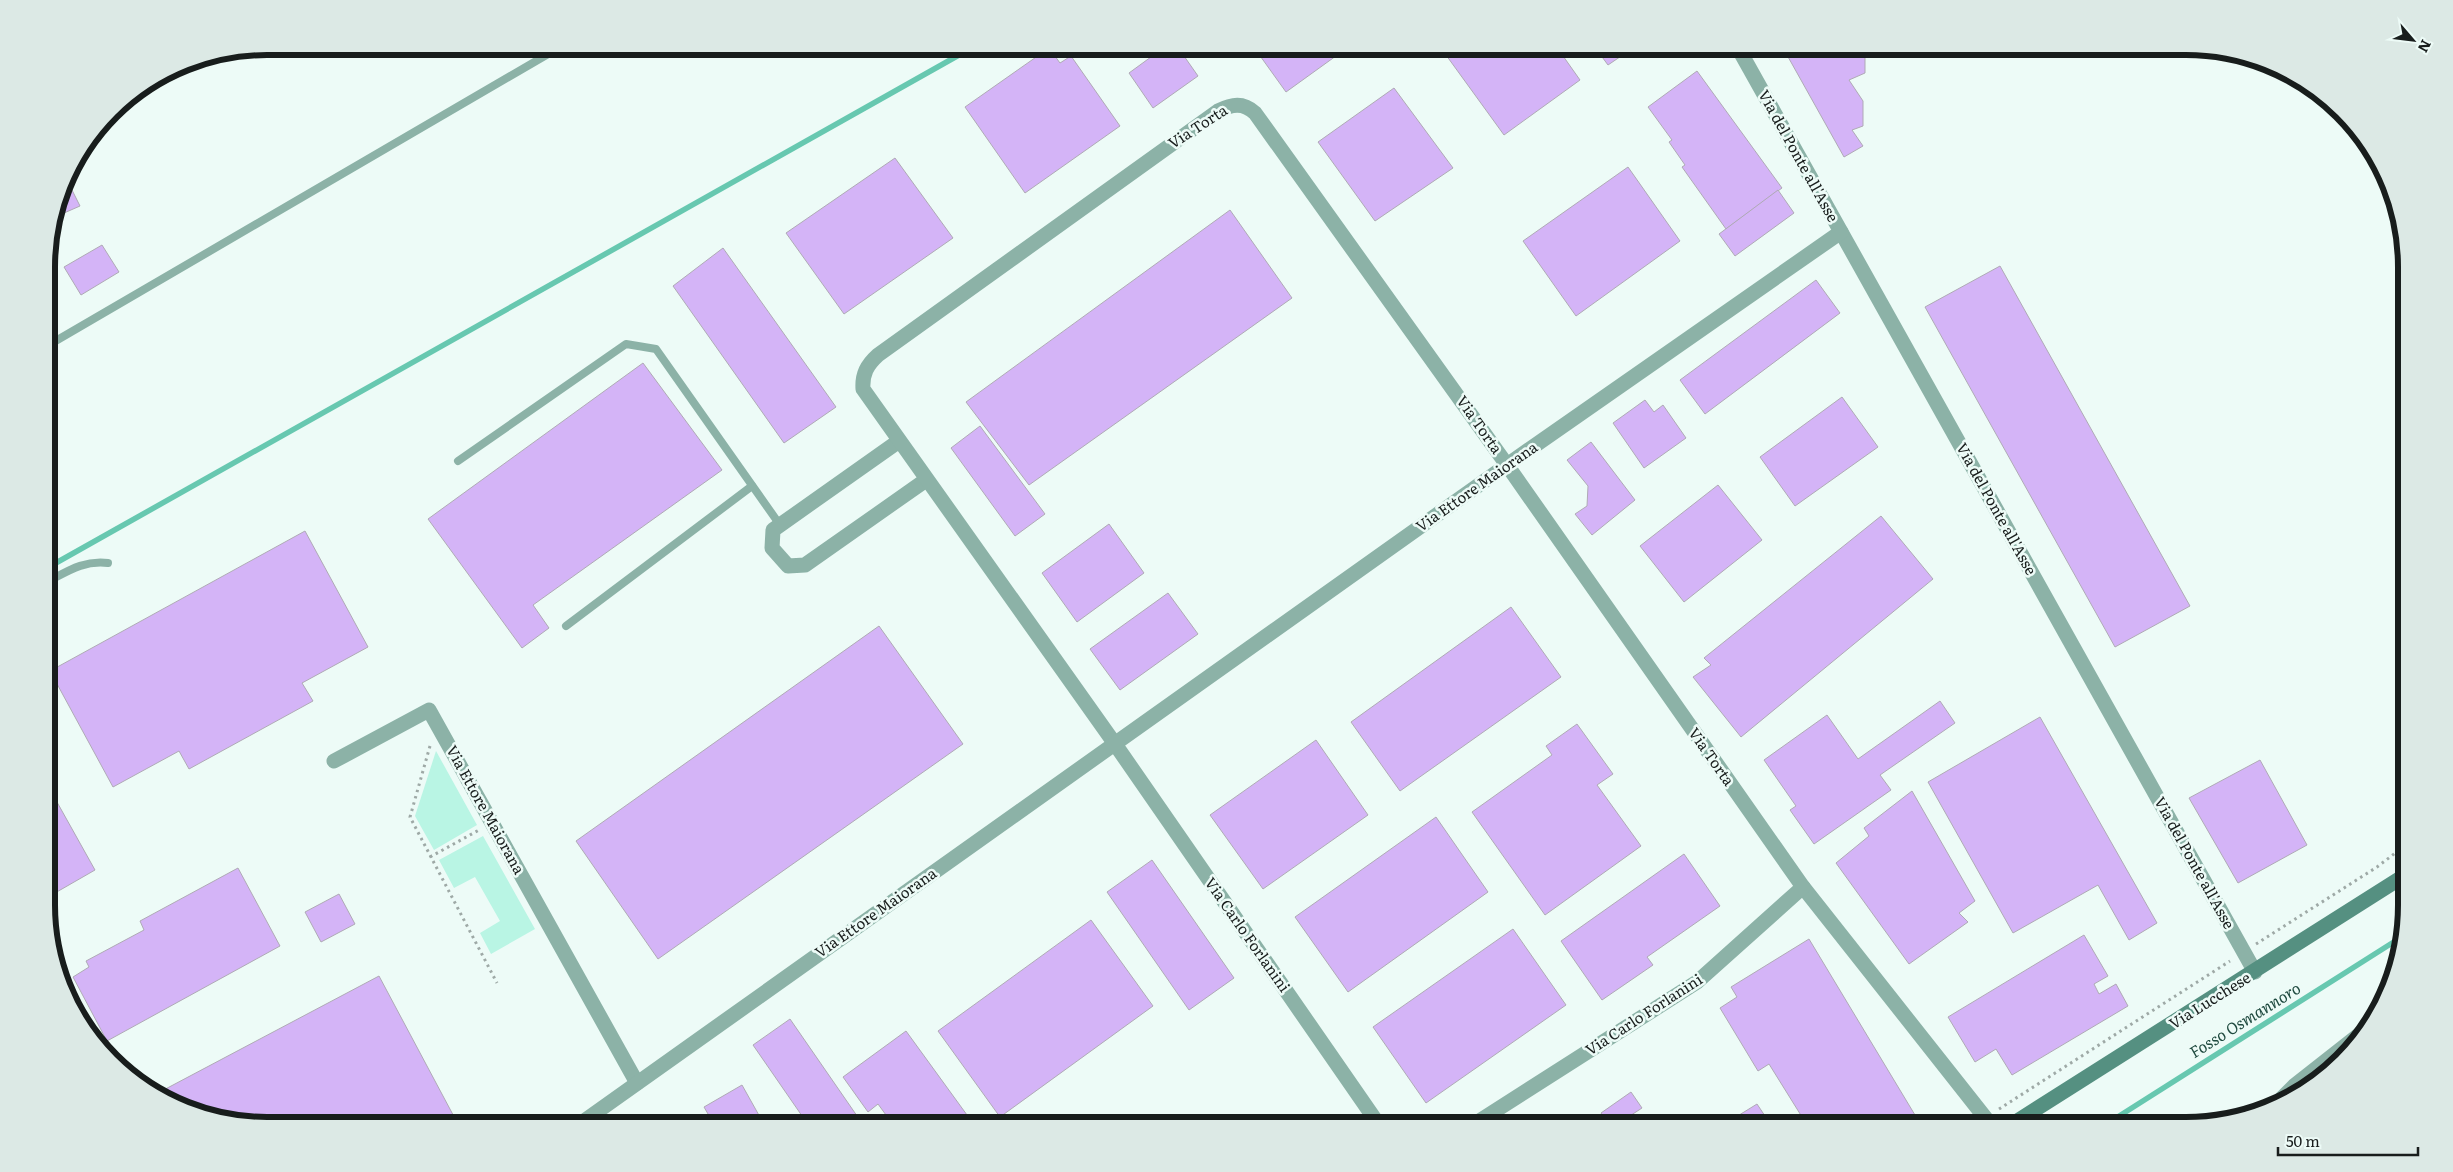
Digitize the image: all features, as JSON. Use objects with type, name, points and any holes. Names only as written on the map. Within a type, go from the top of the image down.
[{"type":"main road","name":"Via Lucchese","points":[[2025,1117],[2398,880]]},
{"type":"street","name":"Via del Ponte all'Asse","points":[[1742,55],[2255,972]]},
{"type":"street","name":"Via Torta","points":[[899,441],[863,388],[864,375],[878,355],[1225,107],[1242,105],[1255,113],[1507,465],[1803,887],[1985,1117]]},
{"type":"street","name":"Via Ettore Maiorana","points":[[590,1117],[1507,465],[1841,232]]},
{"type":"street","points":[[926,480],[805,565],[788,566],[772,548],[773,530],[899,441],[1115,744]]},
{"type":"street","points":[[334,761],[429,710],[436,722]]},
{"type":"street","name":"Via Ettore Maiorana","points":[[436,722],[637,1083]]},
{"type":"street","name":"Via Carlo Forlanini","points":[[1115,744],[1373,1117]]},
{"type":"street","name":"Via Carlo Forlanini","points":[[1487,1117],[1697,982],[1803,887]]},
{"type":"street","points":[[2290,1090],[2342,1048]]},
{"type":"lane","points":[[55,341],[546,55]]},
{"type":"lane","points":[[458,461],[626,344],[656,349],[780,525]]},
{"type":"lane","points":[[566,626],[752,486]]},
{"type":"lane","points":[[55,578],[78,565],[94,561],[108,563]]},
{"type":"path","points":[[436,722],[410,817],[498,983]]},
{"type":"path","points":[[430,857],[493,823]]},
{"type":"path","points":[[1999,1109],[2377,867],[2398,851]]},
{"type":"green space","points":[[436,751],[477,825],[434,850],[415,816]]},
{"type":"green space","points":[[483,836],[535,929],[491,954],[480,933],[500,921],[475,877],[454,888],[439,860]]},
{"type":"building","points":[[1039,55],[1054,55],[1060,63],[1071,56],[1120,126],[1025,193],[965,107]]},
{"type":"building","points":[[1154,55],[1183,55],[1198,76],[1153,108],[1129,73]]},
{"type":"building","points":[[1259,55],[1337,55],[1286,92]]},
{"type":"building","points":[[1446,55],[1562,55],[1580,80],[1504,135]]},
{"type":"building","points":[[1601,55],[1623,55],[1608,65]]},
{"type":"building","points":[[1787,55],[1865,55],[1865,73],[1849,80],[1863,101],[1863,126],[1852,130],[1863,146],[1844,157]]},
{"type":"building","points":[[1697,71],[1782,188],[1726,229],[1682,167],[1685,165],[1669,142],[1672,140],[1648,107]]},
{"type":"building","points":[[1394,88],[1453,168],[1375,221],[1318,142]]},
{"type":"building","points":[[895,158],[953,238],[844,314],[786,233]]},
{"type":"building","points":[[1628,167],[1680,241],[1576,316],[1523,241]]},
{"type":"building","points":[[70,188],[80,206],[64,213],[63,210]]},
{"type":"building","points":[[1778,190],[1794,213],[1735,256],[1719,234]]},
{"type":"building","points":[[1230,210],[1292,298],[1029,485],[966,402]]},
{"type":"building","points":[[102,245],[119,272],[81,295],[64,267]]},
{"type":"building","points":[[723,248],[836,407],[784,443],[673,286]]},
{"type":"building","points":[[2000,266],[2190,606],[2115,647],[1925,307]]},
{"type":"building","points":[[1816,280],[1840,313],[1705,414],[1680,380]]},
{"type":"building","points":[[643,363],[722,470],[533,605],[549,628],[522,648],[428,519]]},
{"type":"building","points":[[1842,397],[1878,447],[1795,506],[1760,457]]},
{"type":"building","points":[[1645,400],[1654,412],[1663,405],[1686,438],[1644,468],[1613,423]]},
{"type":"building","points":[[980,426],[1045,514],[1015,536],[951,448]]},
{"type":"building","points":[[1591,442],[1635,500],[1592,535],[1575,514],[1587,506],[1588,486],[1567,460]]},
{"type":"building","points":[[1718,485],[1762,540],[1684,602],[1640,546]]},
{"type":"building","points":[[1881,516],[1933,579],[1741,737],[1693,677],[1711,665],[1704,658]]},
{"type":"building","points":[[1109,524],[1144,573],[1077,622],[1042,573]]},
{"type":"building","points":[[305,531],[368,647],[302,683],[313,701],[189,769],[179,751],[113,787],[55,680],[55,668]]},
{"type":"building","points":[[1168,593],[1198,634],[1120,690],[1090,649]]},
{"type":"building","points":[[1511,607],[1561,677],[1400,791],[1351,722]]},
{"type":"building","points":[[879,626],[963,744],[658,959],[576,841]]},
{"type":"building","points":[[1940,701],[1955,723],[1880,775],[1891,790],[1814,844],[1790,810],[1796,806],[1764,760],[1827,715],[1858,759]]},
{"type":"building","points":[[2040,717],[2157,923],[2129,940],[2098,885],[2013,933],[1928,782]]},
{"type":"building","points":[[1577,724],[1613,774],[1597,785],[1641,846],[1545,915],[1472,812],[1552,755],[1546,746]]},
{"type":"building","points":[[1316,740],[1368,815],[1263,889],[1210,815]]},
{"type":"building","points":[[2260,760],[2307,845],[2238,883],[2189,798]]},
{"type":"building","points":[[1912,791],[1975,901],[1959,913],[1968,922],[1909,964],[1836,863],[1869,836],[1864,828]]},
{"type":"building","points":[[55,799],[95,870],[55,893]]},
{"type":"building","points":[[1436,817],[1488,892],[1348,992],[1295,917]]},
{"type":"building","points":[[1684,854],[1720,906],[1647,957],[1653,965],[1602,1000],[1561,941]]},
{"type":"building","points":[[1152,860],[1234,978],[1189,1010],[1107,892]]},
{"type":"building","points":[[238,868],[280,946],[107,1041],[73,977],[89,967],[86,961],[144,930],[140,921]]},
{"type":"building","points":[[339,894],[355,924],[321,942],[305,912]]},
{"type":"building","points":[[1091,920],[1153,1006],[1000,1117],[938,1031]]},
{"type":"building","points":[[1513,929],[1566,1005],[1426,1103],[1373,1027]]},
{"type":"building","points":[[2084,935],[2108,976],[2094,984],[2099,994],[2116,984],[2128,1006],[2012,1075],[1996,1049],[1975,1062],[1948,1017]]},
{"type":"building","points":[[1809,939],[1916,1117],[1802,1117],[1769,1064],[1758,1071],[1720,1008],[1737,997],[1731,987]]},
{"type":"building","points":[[379,976],[454,1117],[254,1117],[212,1110],[163,1090]]},
{"type":"building","points":[[790,1019],[858,1117],[803,1117],[753,1045]]},
{"type":"building","points":[[906,1031],[968,1117],[887,1117],[878,1104],[868,1112],[843,1077]]},
{"type":"building","points":[[742,1085],[760,1117],[710,1117],[704,1107]]},
{"type":"building","points":[[1631,1092],[1642,1108],[1628,1117],[1604,1117],[1601,1113]]},
{"type":"building","points":[[1757,1104],[1766,1117],[1736,1117]]},
{"type":"waterway","points":[[55,564],[959,55]]},
{"type":"waterway","name":"Fosso Osmannoro","points":[[2118,1117],[2395,941]]}]
